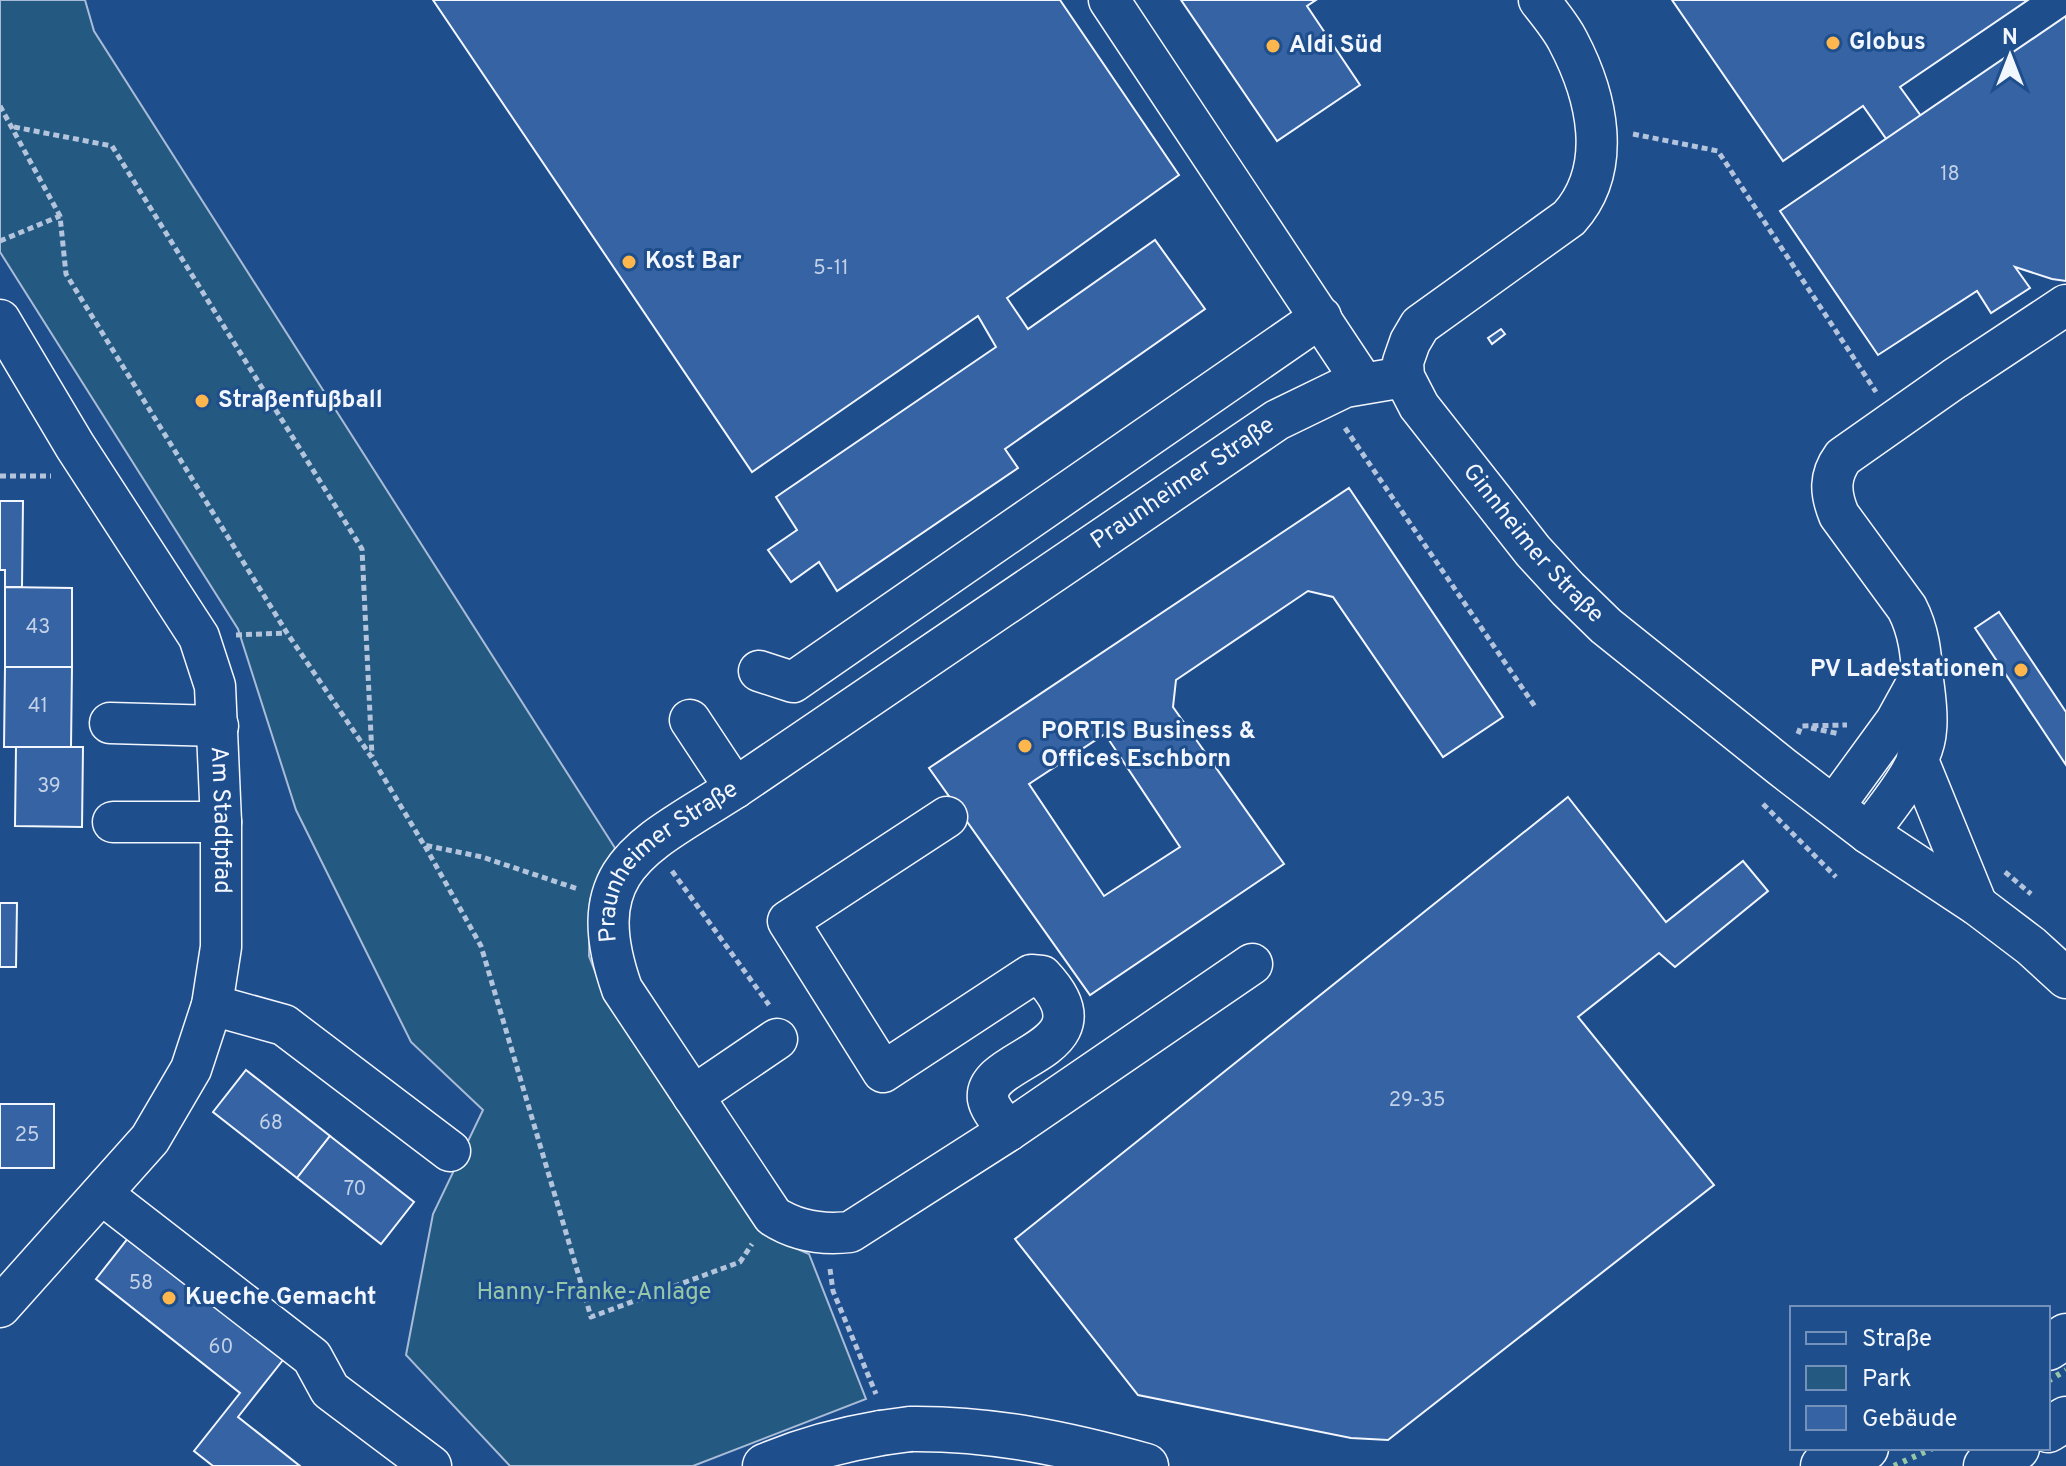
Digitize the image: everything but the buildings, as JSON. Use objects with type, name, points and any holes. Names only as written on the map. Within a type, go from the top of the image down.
[{"type":"highway","points":[[765,1466],[890,1422],[997,1433],[1067,1445],[1146,1466]]},
{"type":"highway","points":[[1823,1466],[1861,1450]]},
{"type":"highway","points":[[1986,1466],[2014,1450]]},
{"type":"street","points":[[1109,0],[1363,383]]},
{"type":"street","points":[[1404,377],[1403,362],[1420,325],[1569,218],[1583,203],[1589,188],[1597,159],[1596,127],[1588,84],[1567,39],[1539,0]]},
{"type":"street","points":[[1868,833],[1917,758],[1926,730],[1923,672],[1916,624],[1839,515],[1832,498],[1834,469],[1843,457],[2066,305]]},
{"type":"street","points":[[759,671],[793,682],[1321,317]]},
{"type":"street","name":"Am Stadtpfad","points":[[0,320],[75,446],[199,637],[215,686],[221,822],[221,947],[212,1005],[191,1069],[150,1139],[0,1307]]},
{"type":"street","name":"Praunheimer Straße","points":[[773,1216],[622,989],[612,960],[610,899],[616,881],[632,859],[657,838],[1277,420],[1313,401],[1363,383],[1404,377]]},
{"type":"street","name":"Ginnheimer Straße","points":[[1404,377],[1419,406],[1533,551],[1606,626],[1868,833],[1977,905],[2031,946],[2066,978]]},
{"type":"street","points":[[1834,806],[1896,721],[1923,672]]},
{"type":"street","points":[[690,720],[735,788]]},
{"type":"street","points":[[110,723],[218,726]]},
{"type":"street","points":[[1917,758],[1977,905]]},
{"type":"street","points":[[947,817],[788,921],[883,1072],[1031,975],[1042,976],[1060,1002],[1060,1029],[1053,1041],[1003,1071],[989,1091],[988,1100],[1008,1131]]},
{"type":"street","points":[[113,822],[221,822]]},
{"type":"street","points":[[773,1216],[787,1225],[826,1234],[850,1232],[1008,1131],[1252,964]]},
{"type":"street","points":[[212,1005],[284,1025],[450,1151]]},
{"type":"street","points":[[693,1096],[777,1039]]},
{"type":"street","points":[[103,1195],[312,1357],[330,1390],[431,1466]]},
{"type":"path","points":[[0,106],[60,216],[66,274],[287,633],[372,758],[481,946],[591,1317],[740,1262],[773,1216]]},
{"type":"path","points":[[13,127],[112,146],[362,549],[372,758]]},
{"type":"path","points":[[0,241],[60,216]]},
{"type":"path","points":[[1340,422],[1536,708]]},
{"type":"path","points":[[199,637],[287,633]]},
{"type":"path","points":[[424,845],[482,857],[610,899]]},
{"type":"path","points":[[667,864],[788,1032],[777,1039]]},
{"type":"path","points":[[826,1234],[833,1291],[890,1422]]},
{"type":"green space","name":"Hanny-Franke-Anlage","points":[[0,0],[85,0],[94,31],[615,848],[590,900],[589,956],[603,992],[776,1240],[809,1254],[866,1399],[693,1466],[510,1466],[406,1355],[433,1214],[483,1110],[411,1042],[296,810],[238,629],[0,252]]},
{"type":"hedge","points":[[2050,1380],[2066,1370]]},
{"type":"hedge","points":[[1894,1466],[1929,1450]]},
{"type":"place","name":"Globus","points":[[1833,43]]},
{"type":"place","name":"Aldi Süd","points":[[1273,46]]},
{"type":"place","name":"Kost Bar","points":[[629,262]]},
{"type":"place","name":"Straßenfußball","points":[[202,401]]},
{"type":"place","name":"PV Ladestationen","points":[[2021,670]]},
{"type":"place","name":"PORTIS Business & Offices Eschborn","points":[[1025,746]]},
{"type":"place","name":"Kueche Gemacht","points":[[169,1298]]}]
